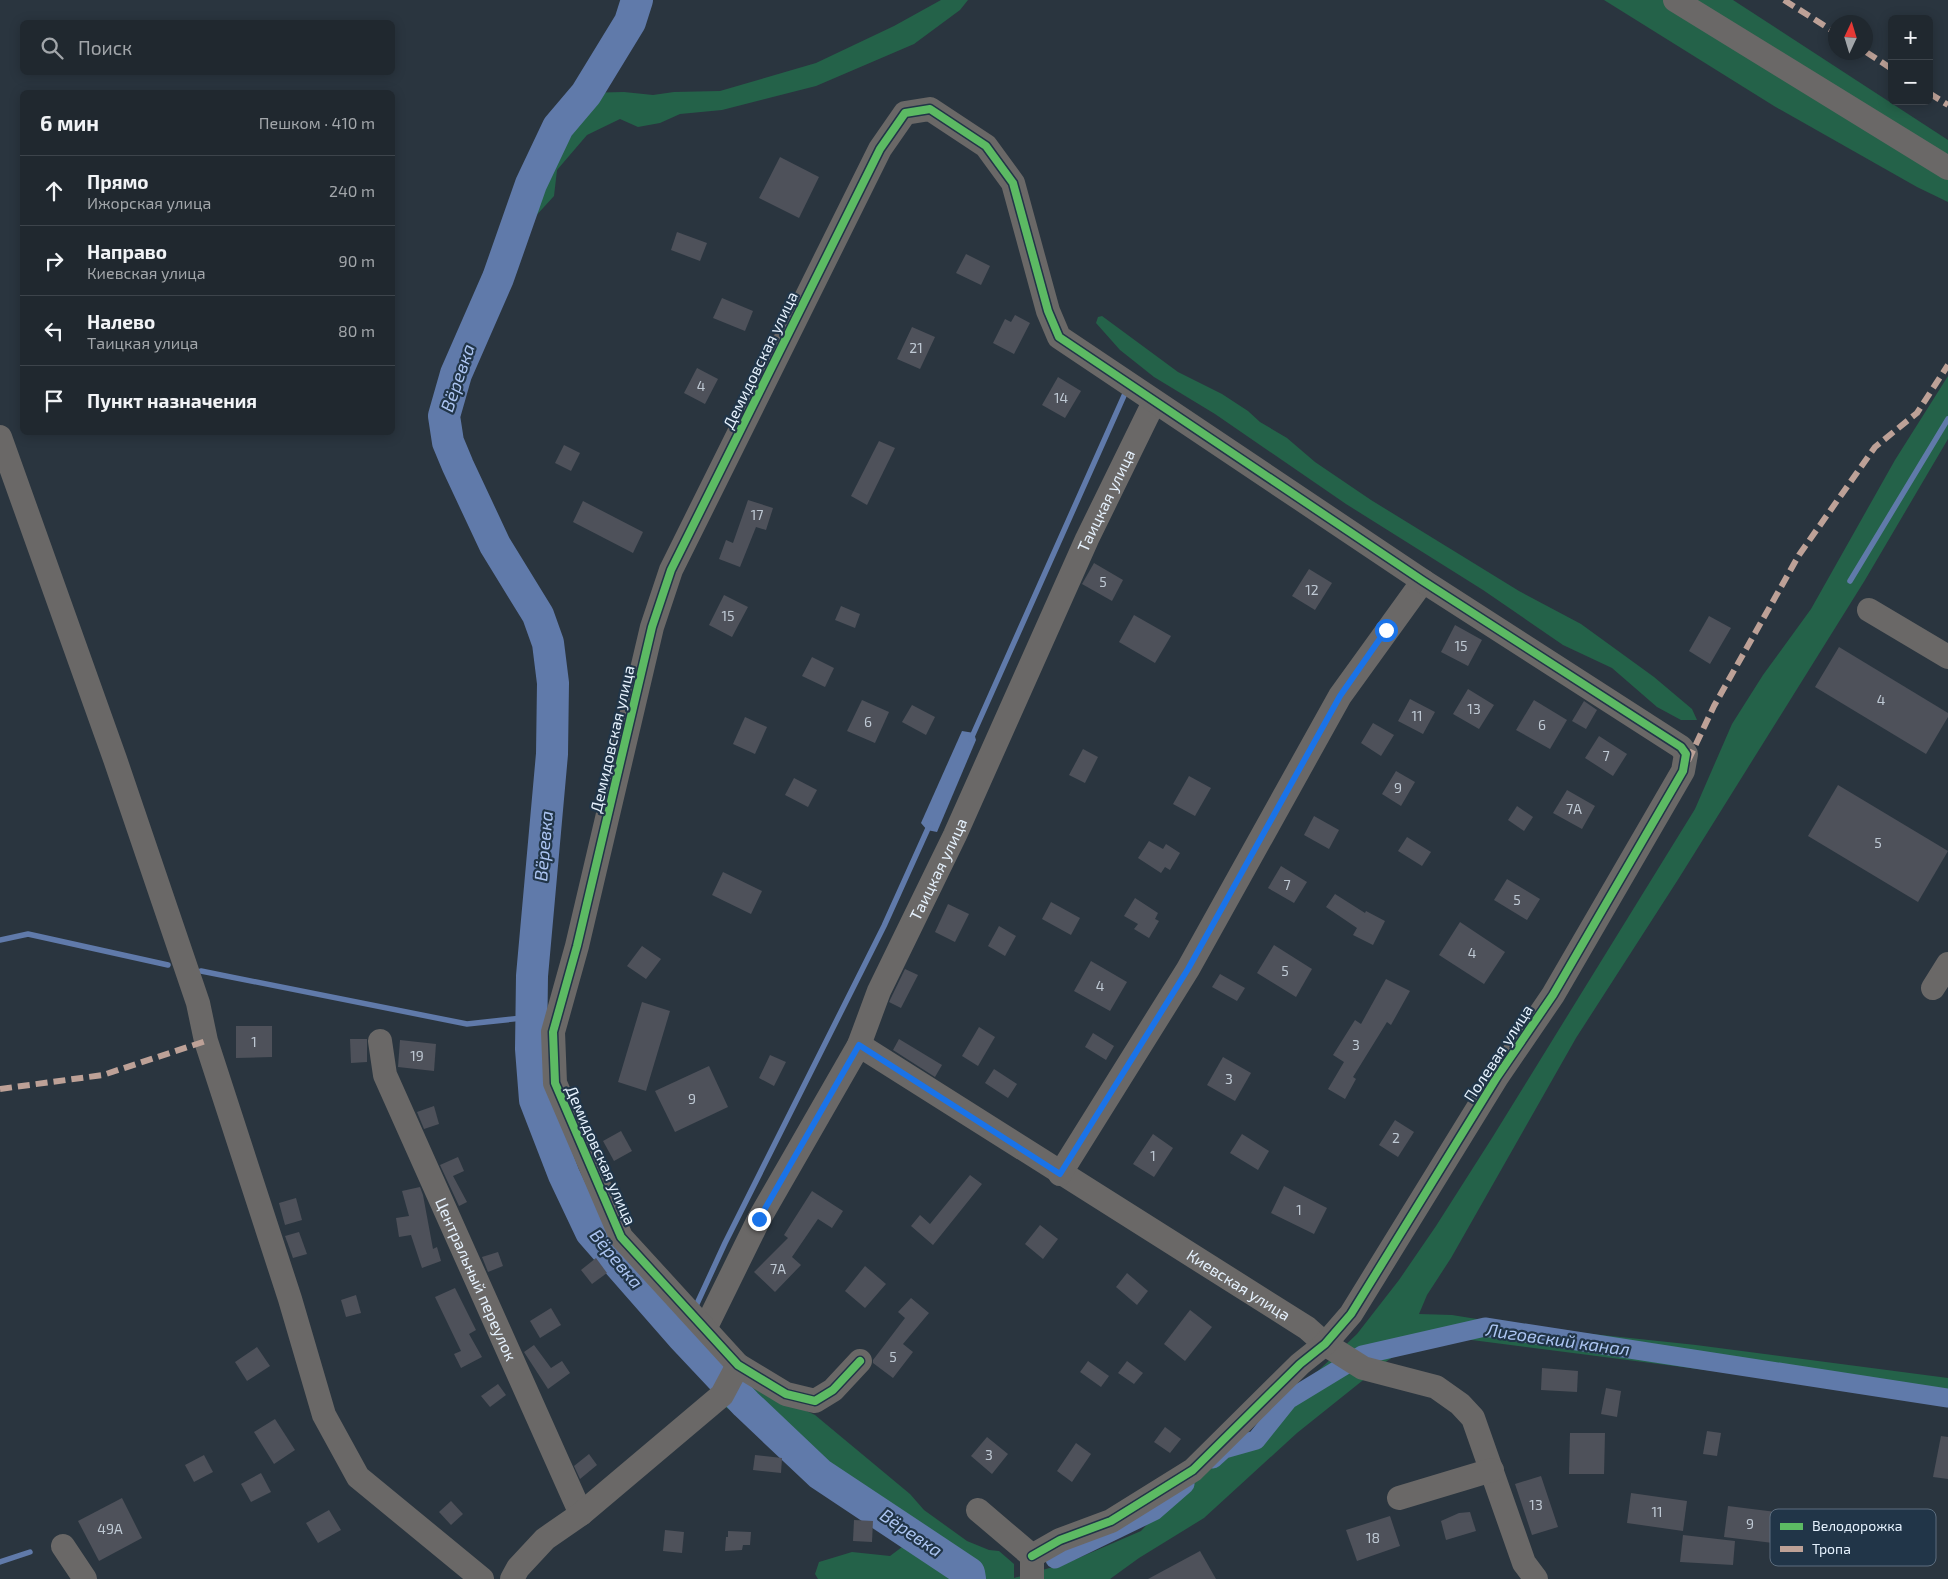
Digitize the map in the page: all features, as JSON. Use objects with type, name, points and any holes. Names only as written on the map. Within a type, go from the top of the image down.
[{"type":"street","points":[[1675,0],[1948,168]]},
{"type":"street","name":"Демидовская улица","points":[[860,1361],[833,1390],[815,1401],[786,1394],[738,1365],[706,1327],[621,1237],[555,1083],[552,1032],[577,946],[652,627],[671,570],[880,149],[905,113],[930,109],[986,146],[1012,183],[1048,311],[1059,337],[1154,402]]},
{"type":"street","points":[[1060,1174],[1188,969],[1340,696],[1423,581],[1154,402]]},
{"type":"street","name":"Таицкая улица","points":[[706,1327],[759,1219],[859,1045],[879,991],[956,835],[1087,539],[1154,402]]},
{"type":"street","points":[[0,437],[198,1003],[206,1041],[290,1299],[324,1415],[358,1476],[482,1579]]},
{"type":"street","name":"Полевая улица","points":[[1032,1556],[1060,1540],[1111,1520],[1193,1470],[1300,1364],[1325,1344],[1351,1314],[1497,1077],[1553,995],[1683,771],[1686,754],[1681,747],[1423,581]]},
{"type":"street","points":[[1869,610],[1948,657]]},
{"type":"street","points":[[1933,988],[1948,964]]},
{"type":"street","name":"Центральный переулок","points":[[380,1041],[385,1075],[581,1514]]},
{"type":"street","name":"Киевская улица","points":[[859,1045],[1060,1174],[1307,1328],[1325,1344],[1363,1368],[1436,1387],[1460,1404],[1473,1418],[1524,1562],[1536,1579]]},
{"type":"street","points":[[512,1579],[518,1568],[545,1539],[581,1514],[722,1395],[738,1365]]},
{"type":"street","points":[[1399,1498],[1492,1470]]},
{"type":"street","points":[[978,1510],[1032,1556],[1032,1579]]},
{"type":"street","points":[[63,1546],[84,1579]]},
{"type":"green space","points":[[941,0],[968,0],[960,10],[914,44],[816,86],[722,110],[680,114],[660,123],[638,127],[620,119],[587,135],[557,170],[554,196],[533,219],[498,313],[478,309],[505,241],[518,198],[551,129],[581,93],[624,92],[653,95],[674,92],[720,91],[816,63],[894,26]]},
{"type":"green space","points":[[1604,0],[1733,0],[1888,101],[1888,105],[1894,105],[1948,140],[1948,202],[1917,187],[1774,106]]},
{"type":"green space","points":[[1102,316],[1178,372],[1222,394],[1248,411],[1260,422],[1287,438],[1315,462],[1371,500],[1519,591],[1581,624],[1654,677],[1692,709],[1697,720],[1681,720],[1657,707],[1612,668],[1563,645],[1483,590],[1346,504],[1215,414],[1154,377],[1120,350],[1096,323],[1098,317]]},
{"type":"green space","points":[[1948,376],[1948,439],[1865,580],[1679,878],[1576,1038],[1451,1258],[1427,1295],[1419,1314],[1452,1315],[1526,1327],[1696,1345],[1948,1378],[1948,1406],[1824,1385],[1464,1339],[1402,1351],[1387,1361],[1297,1433],[1204,1518],[1139,1558],[1110,1579],[818,1579],[815,1574],[819,1562],[852,1552],[890,1556],[902,1547],[886,1527],[876,1498],[857,1485],[828,1490],[745,1421],[724,1406],[735,1384],[745,1378],[783,1400],[815,1415],[910,1494],[924,1510],[967,1541],[989,1550],[999,1551],[1014,1564],[1014,1578],[1067,1563],[1141,1531],[1185,1484],[1252,1433],[1281,1399],[1319,1370],[1357,1334],[1399,1280],[1436,1226],[1695,809],[1732,724],[1763,675],[1811,609],[1895,460]]},
{"type":"water","points":[[962,731],[974,733],[976,740],[937,832],[927,830],[921,823]]},
{"type":"building","points":[[780,157],[819,177],[799,218],[759,198]]},
{"type":"building","points":[[677,232],[707,243],[700,261],[671,250]]},
{"type":"building","points":[[966,254],[990,266],[981,285],[956,273]]},
{"type":"building","points":[[722,298],[753,311],[745,331],[713,318]]},
{"type":"building","points":[[1015,315],[1030,323],[1014,354],[993,343],[1005,319],[1011,322]]},
{"type":"building","points":[[912,327],[935,337],[920,369],[897,359]]},
{"type":"building","points":[[697,368],[718,379],[705,404],[684,393]]},
{"type":"building","points":[[1058,377],[1081,391],[1065,418],[1042,405]]},
{"type":"building","points":[[879,441],[895,448],[867,505],[851,496]]},
{"type":"building","points":[[564,445],[580,453],[571,471],[555,463]]},
{"type":"building","points":[[748,500],[773,508],[766,530],[756,527],[740,567],[719,559],[726,540],[733,543]]},
{"type":"building","points":[[583,501],[643,532],[633,553],[573,522]]},
{"type":"building","points":[[1094,563],[1123,580],[1112,601],[1082,584]]},
{"type":"building","points":[[1309,569],[1332,583],[1315,610],[1292,596]]},
{"type":"building","points":[[724,595],[748,607],[732,637],[709,625]]},
{"type":"building","points":[[841,606],[860,614],[855,628],[835,620]]},
{"type":"building","points":[[1134,615],[1171,636],[1155,663],[1119,642]]},
{"type":"building","points":[[1709,616],[1731,628],[1710,664],[1689,651]]},
{"type":"building","points":[[1455,625],[1482,640],[1468,666],[1441,652]]},
{"type":"building","points":[[1839,647],[1948,713],[1948,717],[1926,754],[1815,687]]},
{"type":"building","points":[[812,657],[834,668],[825,687],[802,676]]},
{"type":"building","points":[[1468,689],[1494,705],[1479,729],[1453,714]]},
{"type":"building","points":[[1410,699],[1435,712],[1423,734],[1398,721]]},
{"type":"building","points":[[862,700],[889,712],[875,743],[847,731]]},
{"type":"building","points":[[1534,700],[1567,720],[1550,749],[1516,730]]},
{"type":"building","points":[[1584,701],[1597,710],[1586,729],[1572,721]]},
{"type":"building","points":[[912,705],[935,717],[926,735],[902,722]]},
{"type":"building","points":[[745,717],[767,727],[755,754],[733,744]]},
{"type":"building","points":[[1373,723],[1394,735],[1381,756],[1361,743]]},
{"type":"building","points":[[1599,736],[1627,754],[1613,776],[1585,758]]},
{"type":"building","points":[[1083,749],[1098,757],[1085,783],[1069,775]]},
{"type":"building","points":[[1396,771],[1415,782],[1401,806],[1382,794]]},
{"type":"building","points":[[1189,776],[1211,788],[1195,816],[1173,804]]},
{"type":"building","points":[[794,778],[817,790],[808,807],[785,795]]},
{"type":"building","points":[[1838,785],[1948,851],[1918,902],[1808,836]]},
{"type":"building","points":[[1567,790],[1595,806],[1582,829],[1553,813]]},
{"type":"building","points":[[1517,806],[1533,817],[1524,831],[1508,820]]},
{"type":"building","points":[[1314,816],[1339,830],[1329,849],[1304,835]]},
{"type":"building","points":[[1407,837],[1431,852],[1422,866],[1398,851]]},
{"type":"building","points":[[1149,841],[1163,849],[1166,844],[1180,853],[1170,870],[1165,867],[1161,873],[1138,858]]},
{"type":"building","points":[[1281,866],[1307,882],[1294,903],[1268,888]]},
{"type":"building","points":[[723,872],[762,891],[751,914],[712,895]]},
{"type":"building","points":[[1507,879],[1540,899],[1527,920],[1494,900]]},
{"type":"building","points":[[1335,894],[1365,913],[1366,911],[1385,921],[1373,945],[1353,935],[1357,928],[1326,907]]},
{"type":"building","points":[[1135,898],[1158,913],[1155,919],[1159,921],[1149,938],[1134,929],[1138,924],[1124,916]]},
{"type":"building","points":[[1051,902],[1080,918],[1071,935],[1042,919]]},
{"type":"building","points":[[948,904],[969,914],[955,942],[935,932]]},
{"type":"building","points":[[1460,922],[1505,952],[1484,984],[1439,955]]},
{"type":"building","points":[[999,926],[1016,936],[1005,956],[988,946]]},
{"type":"building","points":[[1274,945],[1312,969],[1296,997],[1257,973]]},
{"type":"building","points":[[642,946],[661,959],[646,979],[627,966]]},
{"type":"building","points":[[1091,961],[1127,982],[1110,1011],[1074,991]]},
{"type":"building","points":[[905,969],[918,975],[901,1008],[889,1002]]},
{"type":"building","points":[[1220,974],[1245,988],[1237,1001],[1212,987]]},
{"type":"building","points":[[1386,979],[1410,991],[1391,1025],[1387,1022],[1353,1077],[1356,1079],[1345,1099],[1328,1089],[1344,1062],[1333,1055],[1355,1020],[1361,1024]]},
{"type":"building","points":[[642,1002],[670,1011],[646,1091],[618,1082]]},
{"type":"building","points":[[236,1026],[272,1026],[272,1057],[236,1058]]},
{"type":"building","points":[[979,1027],[995,1037],[978,1066],[962,1056]]},
{"type":"building","points":[[1093,1033],[1114,1046],[1106,1060],[1085,1047]]},
{"type":"building","points":[[350,1039],[367,1039],[367,1062],[351,1063]]},
{"type":"building","points":[[899,1039],[942,1065],[935,1077],[893,1050]]},
{"type":"building","points":[[400,1040],[436,1044],[434,1071],[398,1067]]},
{"type":"building","points":[[770,1055],[786,1062],[774,1086],[759,1078]]},
{"type":"building","points":[[1223,1057],[1251,1073],[1235,1101],[1207,1085]]},
{"type":"building","points":[[709,1066],[728,1107],[675,1132],[655,1091]]},
{"type":"building","points":[[994,1069],[1017,1084],[1008,1098],[985,1083]]},
{"type":"building","points":[[434,1106],[439,1124],[424,1129],[417,1112]]},
{"type":"building","points":[[1395,1120],[1414,1132],[1398,1157],[1379,1145]]},
{"type":"building","points":[[621,1131],[632,1151],[614,1161],[603,1141]]},
{"type":"building","points":[[1153,1134],[1173,1148],[1154,1177],[1133,1164]]},
{"type":"building","points":[[1242,1134],[1269,1151],[1258,1170],[1230,1153]]},
{"type":"building","points":[[458,1157],[464,1171],[453,1176],[467,1202],[459,1206],[440,1165]]},
{"type":"building","points":[[970,1175],[982,1184],[933,1245],[911,1226],[920,1215],[930,1224]]},
{"type":"building","points":[[1284,1186],[1327,1208],[1314,1234],[1271,1213]]},
{"type":"building","points":[[420,1187],[433,1249],[437,1247],[441,1261],[422,1268],[411,1235],[399,1237],[396,1218],[409,1216],[402,1191]]},
{"type":"building","points":[[812,1191],[843,1211],[832,1228],[818,1219],[792,1257],[801,1265],[775,1292],[754,1272],[788,1238],[784,1235]]},
{"type":"building","points":[[296,1198],[302,1220],[285,1225],[279,1203]]},
{"type":"building","points":[[1040,1225],[1058,1239],[1043,1259],[1025,1244]]},
{"type":"building","points":[[299,1232],[307,1254],[293,1258],[285,1236]]},
{"type":"building","points":[[498,1252],[503,1266],[488,1272],[482,1257]]},
{"type":"building","points":[[596,1258],[607,1273],[592,1284],[581,1270]]},
{"type":"building","points":[[865,1266],[886,1284],[865,1308],[845,1291]]},
{"type":"building","points":[[1127,1273],[1148,1291],[1137,1305],[1116,1287]]},
{"type":"building","points":[[455,1288],[476,1330],[469,1334],[482,1357],[461,1368],[454,1354],[461,1351],[435,1297]]},
{"type":"building","points":[[356,1295],[361,1313],[346,1317],[341,1300]]},
{"type":"building","points":[[911,1298],[929,1313],[903,1344],[913,1352],[893,1378],[873,1363],[873,1360],[905,1318],[898,1312]]},
{"type":"building","points":[[551,1308],[561,1325],[540,1338],[530,1321]]},
{"type":"building","points":[[1190,1310],[1212,1327],[1185,1361],[1164,1344]]},
{"type":"building","points":[[534,1345],[551,1368],[562,1361],[570,1373],[548,1389],[524,1352]]},
{"type":"building","points":[[257,1347],[270,1366],[247,1381],[235,1362]]},
{"type":"building","points":[[1088,1361],[1109,1376],[1101,1387],[1080,1372]]},
{"type":"building","points":[[1127,1361],[1143,1373],[1134,1384],[1118,1373]]},
{"type":"building","points":[[1542,1368],[1578,1371],[1577,1392],[1541,1390]]},
{"type":"building","points":[[498,1384],[506,1395],[490,1407],[481,1396]]},
{"type":"building","points":[[1606,1388],[1621,1391],[1617,1417],[1601,1414]]},
{"type":"building","points":[[275,1419],[295,1450],[274,1464],[254,1432]]},
{"type":"building","points":[[1165,1427],[1181,1439],[1170,1453],[1154,1442]]},
{"type":"building","points":[[1707,1431],[1721,1433],[1717,1456],[1703,1454]]},
{"type":"building","points":[[1570,1433],[1605,1433],[1604,1474],[1569,1474]]},
{"type":"building","points":[[1941,1436],[1948,1437],[1948,1479],[1933,1477]]},
{"type":"building","points":[[987,1437],[1008,1454],[992,1474],[971,1456]]},
{"type":"building","points":[[1076,1443],[1091,1454],[1072,1482],[1057,1471]]},
{"type":"building","points":[[589,1454],[597,1465],[580,1479],[574,1466]]},
{"type":"building","points":[[204,1455],[213,1472],[194,1482],[185,1465]]},
{"type":"building","points":[[755,1455],[782,1458],[781,1473],[753,1470]]},
{"type":"building","points":[[261,1473],[271,1492],[251,1502],[241,1484]]},
{"type":"building","points":[[1541,1476],[1558,1527],[1532,1535],[1515,1484]]},
{"type":"building","points":[[1631,1493],[1687,1501],[1683,1531],[1627,1523]]},
{"type":"building","points":[[122,1498],[142,1538],[99,1561],[78,1521]]},
{"type":"building","points":[[451,1501],[463,1514],[451,1525],[439,1512]]},
{"type":"building","points":[[1728,1506],[1770,1511],[1770,1543],[1724,1537]]},
{"type":"building","points":[[329,1510],[341,1530],[318,1543],[306,1523]]},
{"type":"building","points":[[1470,1512],[1476,1531],[1446,1540],[1441,1521],[1459,1513]]},
{"type":"building","points":[[1390,1516],[1400,1546],[1357,1561],[1346,1530]]},
{"type":"building","points":[[854,1520],[873,1521],[872,1542],[853,1541]]},
{"type":"building","points":[[665,1530],[684,1532],[682,1553],[663,1551]]},
{"type":"building","points":[[728,1531],[751,1532],[750,1545],[743,1545],[742,1550],[725,1551]]},
{"type":"building","points":[[1683,1535],[1735,1541],[1733,1565],[1680,1562]]},
{"type":"building","points":[[1200,1551],[1216,1579],[1148,1579]]},
{"type":"waterway","name":"Вёревка","points":[[637,0],[630,22],[586,94],[558,127],[531,184],[498,278],[456,374],[444,416],[448,442],[458,466],[495,545],[538,615],[548,643],[553,683],[552,754],[532,976],[531,1049],[535,1100],[564,1175],[591,1232],[682,1336],[746,1404],[820,1474],[969,1573],[970,1579]]},
{"type":"waterway","points":[[971,739],[1127,389]]},
{"type":"waterway","points":[[1850,581],[1948,419]]},
{"type":"waterway","points":[[695,1308],[725,1243],[884,926],[930,824]]},
{"type":"waterway","points":[[0,940],[28,934],[168,965]]},
{"type":"waterway","points":[[201,971],[467,1024],[532,1017]]},
{"type":"waterway","points":[[682,1336],[689,1321]]},
{"type":"waterway","name":"Лиговский канал","points":[[1213,1459],[1224,1449],[1256,1440],[1288,1400],[1362,1355],[1485,1327],[1948,1398]]},
{"type":"waterway","name":"Лиговский канал","points":[[1055,1559],[1154,1511],[1185,1484]]},
{"type":"waterway","points":[[0,1562],[30,1552]]},
{"type":"marked path","points":[[1784,0],[1828,28]]},
{"type":"marked path","points":[[1873,57],[1888,66]]},
{"type":"marked path","points":[[1933,96],[1948,105]]},
{"type":"marked path","points":[[1688,761],[1714,706],[1799,555],[1875,447],[1917,413],[1948,365]]},
{"type":"marked path","points":[[0,1089],[103,1075],[206,1041]]},
{"type":"cycle path","points":[[860,1361],[833,1390],[815,1401],[786,1394],[738,1365],[621,1237],[555,1083],[553,1032],[577,946],[652,627],[671,570],[880,149],[905,113],[930,109],[986,146],[1013,183],[1048,311],[1059,337],[1423,581],[1681,747],[1686,754],[1683,771],[1553,995],[1497,1077],[1351,1314],[1325,1344],[1300,1364],[1193,1470],[1111,1521],[1060,1540],[1032,1556]]},
{"type":"route","points":[[759,1219],[859,1045],[1060,1174],[1188,969],[1340,696],[1386,630]]}]
